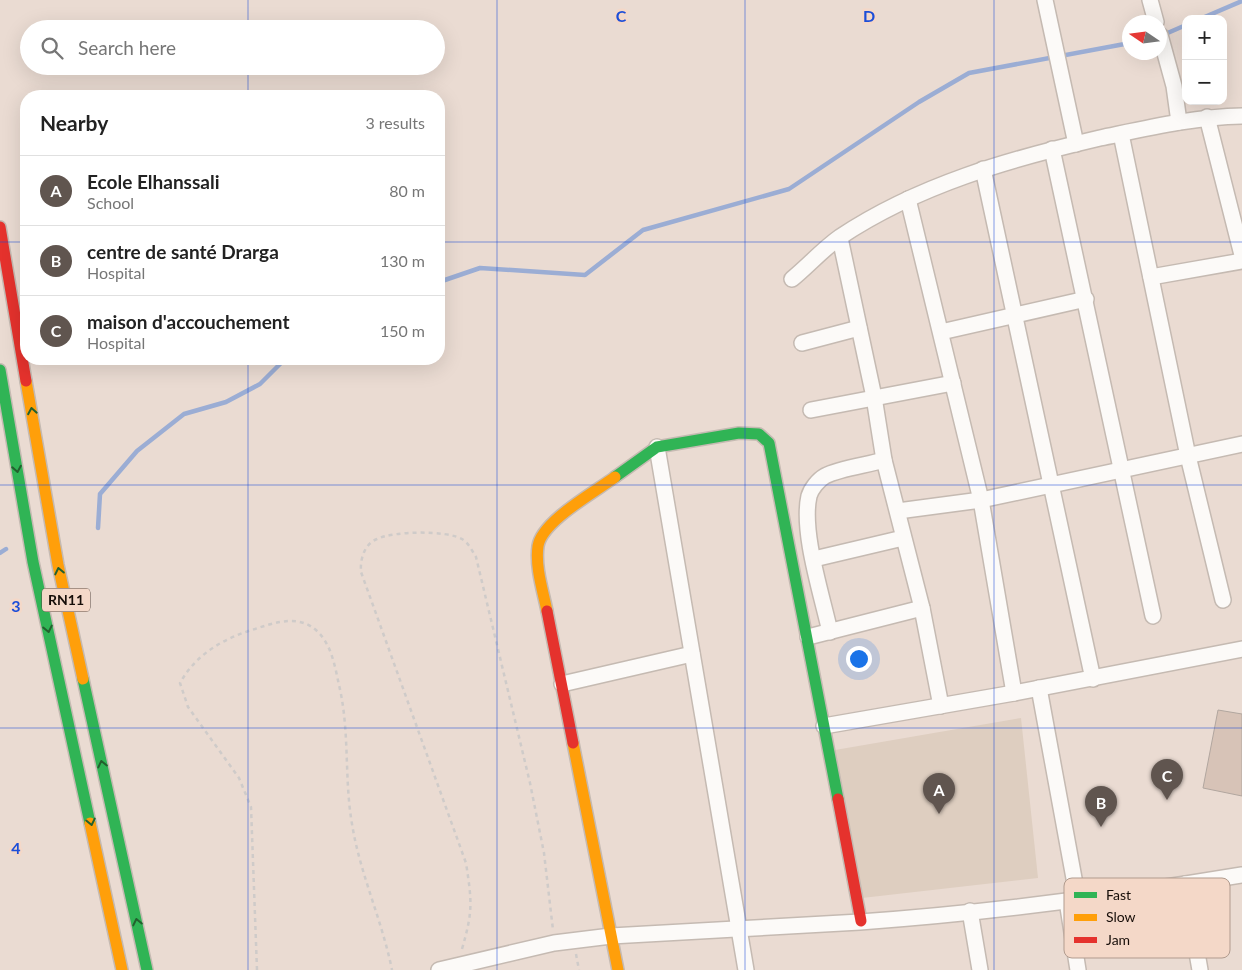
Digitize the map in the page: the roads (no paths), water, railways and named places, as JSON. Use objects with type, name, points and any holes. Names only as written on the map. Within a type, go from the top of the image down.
[{"type":"main road","name":"RN11","points":[[0,227],[20,344]]},
{"type":"main road","name":"RN11","points":[[24,365],[58,565],[147,970]]},
{"type":"main road","name":"RN11","points":[[0,370],[33,562],[122,970]]},
{"type":"main road","points":[[618,970],[539,570],[537,546],[545,529],[657,447],[739,433],[759,434],[765,437],[773,452],[861,922]]},
{"type":"street","points":[[1045,0],[1076,144]]},
{"type":"street","points":[[1167,60],[1174,86],[1180,122]]},
{"type":"street","points":[[792,279],[840,238],[908,199],[983,169],[1052,149],[1121,134],[1207,117],[1242,116]]},
{"type":"street","points":[[1207,117],[1238,224],[1242,255]]},
{"type":"street","points":[[1121,134],[1188,456],[1223,600]]},
{"type":"street","points":[[1052,149],[1086,298],[1153,616]]},
{"type":"street","points":[[983,169],[1093,679]]},
{"type":"street","points":[[908,199],[981,500],[1014,693]]},
{"type":"street","points":[[840,238],[874,396],[884,460],[922,608],[941,706]]},
{"type":"street","points":[[1151,277],[1242,261]]},
{"type":"street","points":[[941,332],[1016,316],[1086,298]]},
{"type":"street","points":[[802,343],[859,328]]},
{"type":"street","points":[[811,410],[874,396],[953,383]]},
{"type":"street","points":[[898,511],[981,500],[1242,444]]},
{"type":"street","points":[[657,447],[746,970]]},
{"type":"street","points":[[830,632],[814,559],[808,520],[809,495],[815,484],[826,476],[884,460]]},
{"type":"street","points":[[814,559],[903,538]]},
{"type":"street","points":[[808,638],[922,608]]},
{"type":"street","points":[[824,726],[1093,679],[1242,649]]},
{"type":"street","points":[[562,684],[692,654]]},
{"type":"street","points":[[1039,688],[1069,878]]},
{"type":"street","points":[[1219,878],[1242,874]]},
{"type":"street","points":[[439,970],[554,943],[612,936],[861,922],[1064,901]]},
{"type":"street","points":[[970,911],[980,970]]},
{"type":"waterway","points":[[1209,15],[1242,1]]},
{"type":"waterway","points":[[1167,33],[1182,27]]},
{"type":"waterway","points":[[445,280],[480,268],[585,275],[643,230],[789,189],[919,102],[969,73],[1122,44]]},
{"type":"waterway","points":[[98,528],[100,494],[137,451],[184,414],[226,402],[260,384],[279,365]]},
{"type":"waterway","points":[[0,553],[6,549]]},
{"type":"place","name":"maison d'accouchement","points":[[1167,800]]},
{"type":"place","name":"Ecole Elhanssali","points":[[939,814]]},
{"type":"place","name":"centre de santé Drarga","points":[[1101,827]]}]
